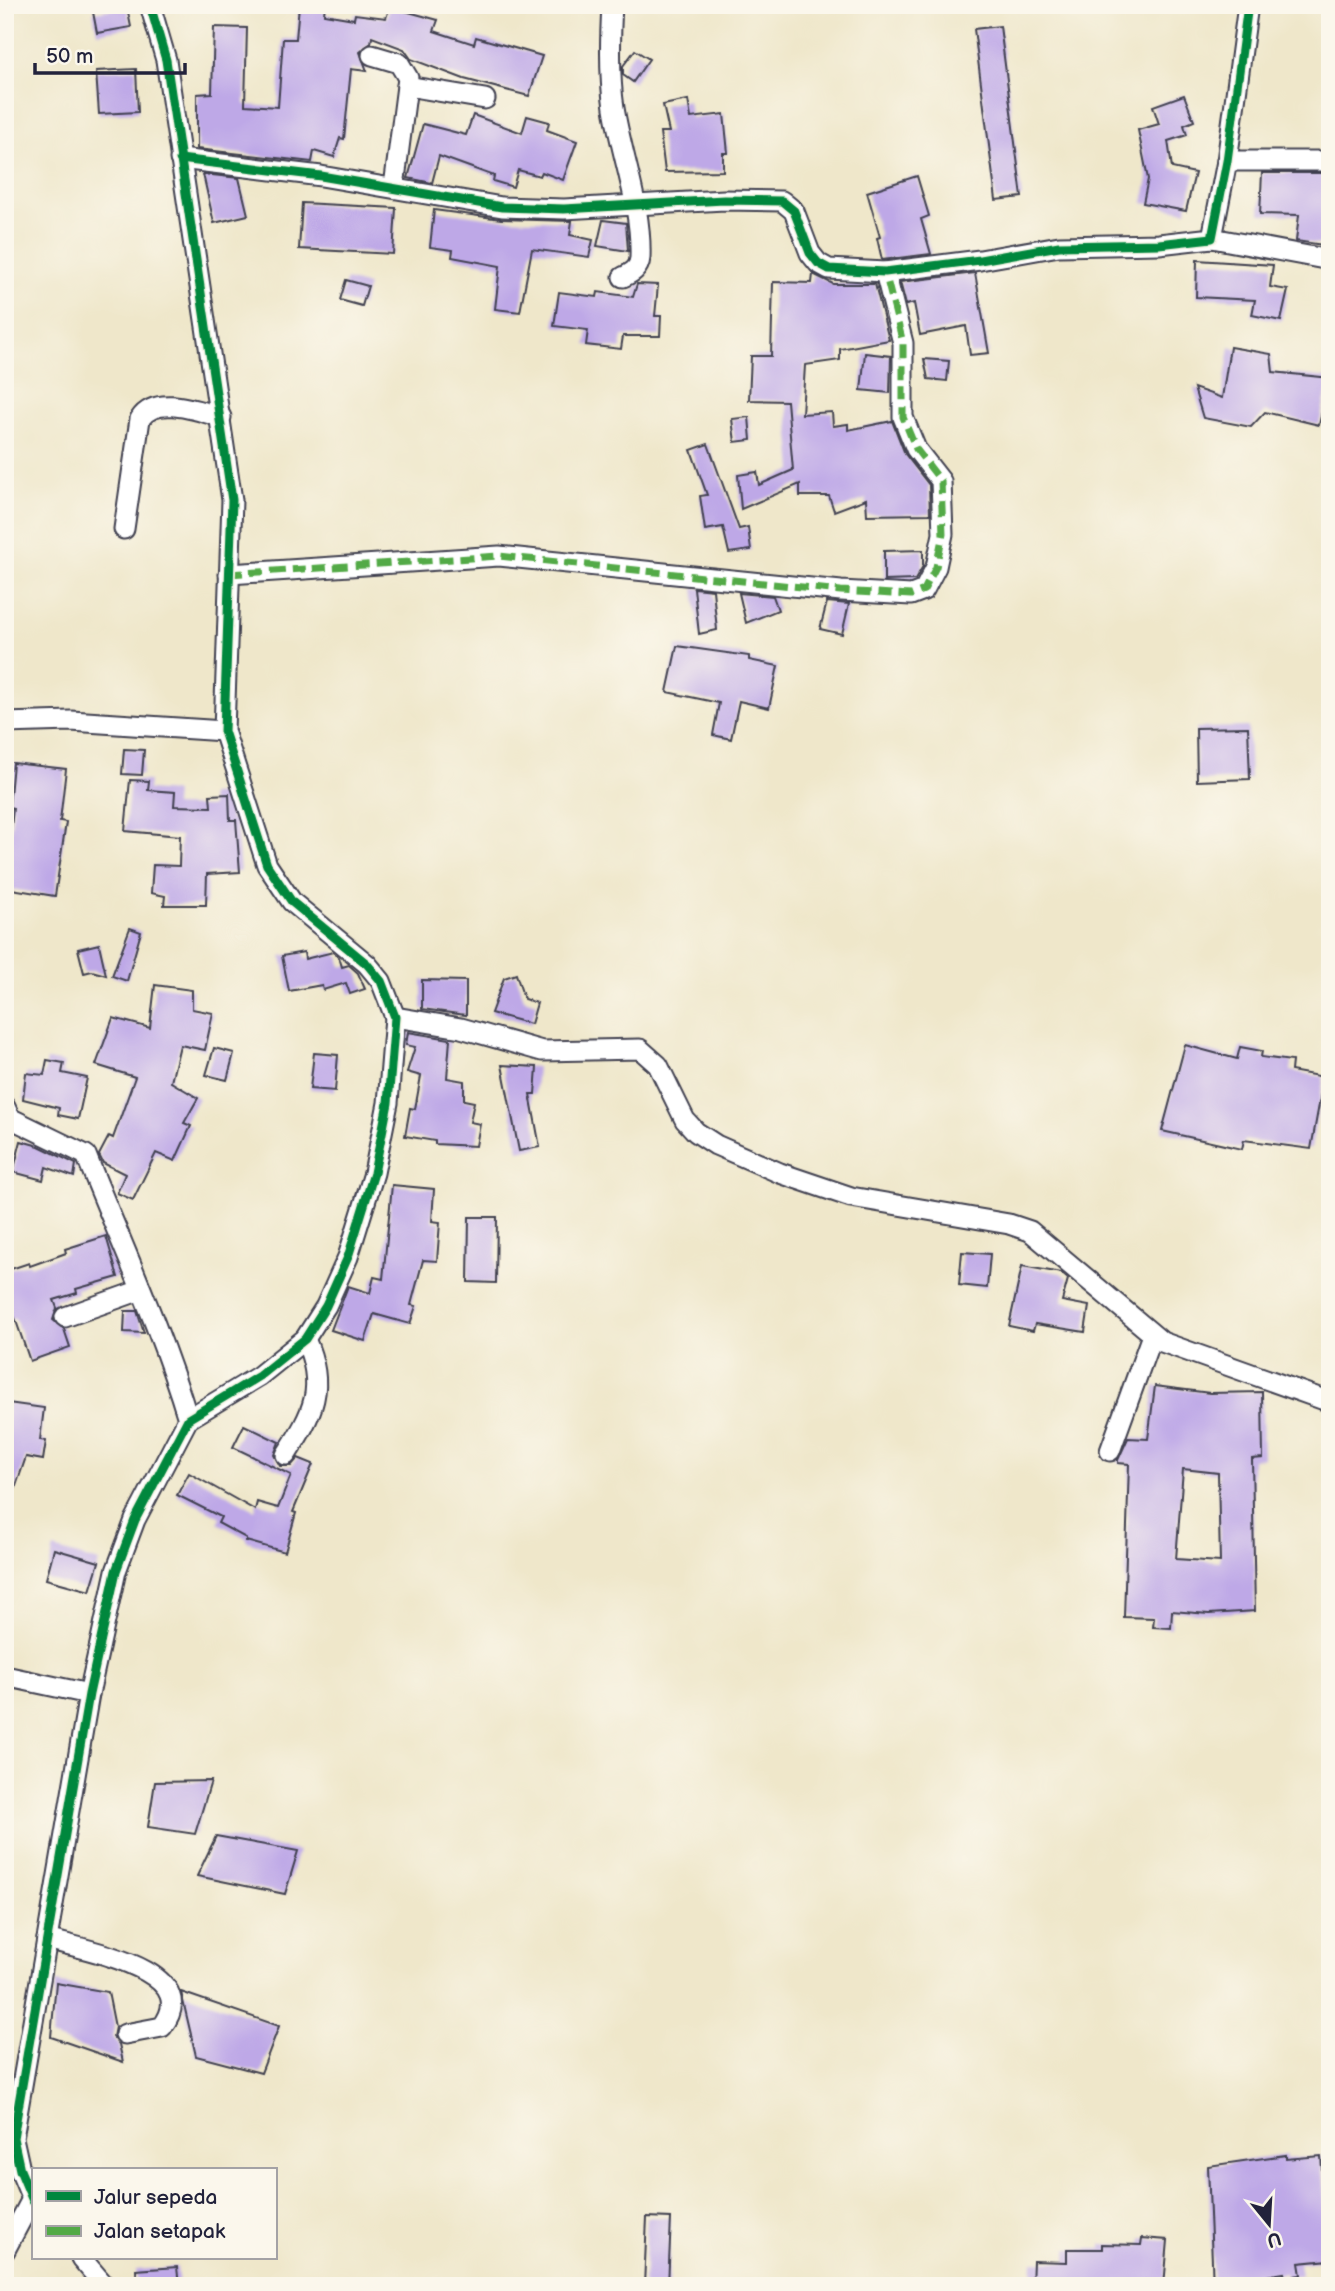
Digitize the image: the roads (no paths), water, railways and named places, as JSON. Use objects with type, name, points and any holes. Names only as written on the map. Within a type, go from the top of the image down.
[{"type":"street","points":[[32,2198],[20,2170],[13,2138],[13,2090],[47,1939],[89,1694],[116,1571],[135,1520],[188,1419],[259,1376],[305,1339],[326,1306],[348,1257],[374,1173],[388,1102],[395,1017],[381,981],[368,964],[292,902],[267,866],[224,731],[232,500],[166,60],[150,5]]},
{"type":"street","points":[[612,5],[611,76],[614,109],[636,205],[640,260],[638,268],[624,277]]},
{"type":"street","points":[[1212,238],[1227,161],[1248,5]]},
{"type":"street","points":[[372,55],[399,63],[408,78],[394,187]]},
{"type":"street","points":[[407,86],[485,99]]},
{"type":"street","points":[[180,159],[394,187],[502,207],[564,209],[782,201],[794,211],[810,253],[818,263],[829,269],[885,272],[980,260],[1059,246],[1159,244],[1212,238],[1330,260]]},
{"type":"street","points":[[1227,161],[1330,161]]},
{"type":"street","points":[[229,574],[499,556],[841,591],[911,595],[924,590],[936,567],[943,534],[941,481],[916,449],[903,417],[903,343],[885,272]]},
{"type":"street","points":[[124,529],[140,419],[145,412],[177,406],[221,417]]},
{"type":"street","points":[[5,723],[71,721],[224,731]]},
{"type":"street","points":[[395,1017],[461,1028],[542,1051],[639,1049],[658,1065],[685,1120],[696,1132],[716,1145],[780,1173],[851,1197],[1009,1224],[1030,1231],[1162,1342],[1330,1402]]},
{"type":"street","points":[[5,1107],[10,1118],[86,1155],[165,1345],[188,1419]]},
{"type":"street","points":[[65,1317],[141,1290]]},
{"type":"street","points":[[1110,1451],[1152,1335]]},
{"type":"street","points":[[286,1455],[307,1422],[317,1391],[314,1359],[305,1339]]},
{"type":"street","points":[[5,1676],[89,1694]]},
{"type":"street","points":[[47,1939],[138,1966],[168,1986],[174,1999],[173,2012],[162,2027],[125,2034]]},
{"type":"street","points":[[5,2250],[32,2202]]},
{"type":"street","points":[[83,2260],[105,2286]]}]
